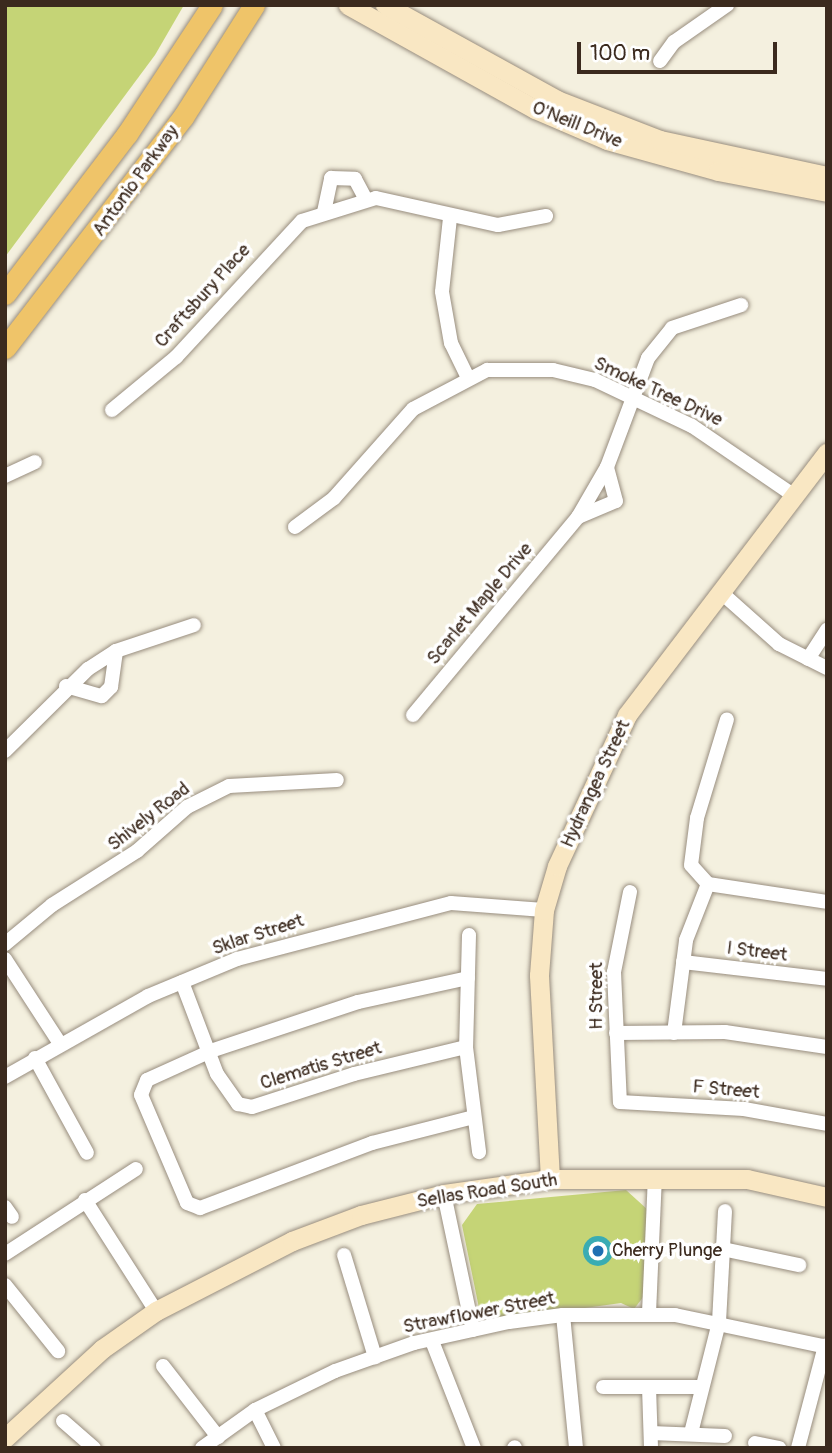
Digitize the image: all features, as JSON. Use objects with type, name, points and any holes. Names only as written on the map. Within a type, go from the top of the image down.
[{"type":"main road","name":"Antonio Parkway","points":[[5,294],[127,134],[212,5]]},
{"type":"main road","name":"Antonio Parkway","points":[[5,348],[183,117],[254,5]]},
{"type":"street","name":"O'Neill Drive","points":[[348,5],[535,109],[607,140],[718,172],[827,192]]},
{"type":"street","name":"O'Neill Drive","points":[[385,5],[557,100],[647,135],[827,176]]},
{"type":"street","points":[[660,61],[674,41],[727,5]]},
{"type":"street","points":[[324,212],[331,178],[355,179],[366,200]]},
{"type":"street","name":"Craftsbury Place","points":[[112,410],[176,357],[266,254],[303,221],[366,200],[414,203],[450,218],[498,225],[546,216]]},
{"type":"street","points":[[450,218],[442,292],[451,342],[467,376]]},
{"type":"street","name":"Scarlet Maple Drive","points":[[413,715],[578,517],[607,467],[630,396],[672,328],[741,305]]},
{"type":"street","name":"Smoke Tree Drive","points":[[295,527],[334,498],[413,410],[467,376],[553,370],[630,396],[746,457],[796,497]]},
{"type":"street","name":"Hydrangea Street","points":[[550,1179],[539,1046],[544,910],[590,786],[627,715],[724,595],[827,452]]},
{"type":"street","points":[[5,477],[35,462]]},
{"type":"street","name":"Scarlet Maple Drive","points":[[578,517],[616,501],[607,467]]},
{"type":"street","points":[[724,595],[779,643],[827,668]]},
{"type":"street","points":[[5,751],[66,686],[116,652],[194,625]]},
{"type":"street","points":[[808,659],[827,630]]},
{"type":"street","points":[[66,686],[102,696],[111,687],[116,652]]},
{"type":"street","points":[[727,719],[697,818],[691,865],[708,884],[826,899]]},
{"type":"street","name":"Shively Road","points":[[5,944],[52,905],[137,851],[187,807],[229,786],[337,780]]},
{"type":"street","points":[[674,1032],[683,962],[708,884]]},
{"type":"street","name":"H Street","points":[[620,1101],[614,972],[630,892]]},
{"type":"street","name":"Sklar Street","points":[[5,1077],[59,1042],[181,982],[237,959],[451,903],[544,910]]},
{"type":"street","points":[[468,935],[466,1047],[479,1152]]},
{"type":"street","points":[[5,959],[59,1042]]},
{"type":"street","name":"I Street","points":[[683,962],[827,979]]},
{"type":"street","points":[[468,978],[358,1002],[211,1051],[147,1080],[141,1095],[187,1203],[200,1208],[372,1143],[474,1117]]},
{"type":"street","name":"Clematis Street","points":[[181,982],[227,1094],[252,1107],[354,1073],[466,1047]]},
{"type":"street","points":[[616,1033],[674,1032],[827,1047]]},
{"type":"street","points":[[35,1058],[88,1153]]},
{"type":"street","name":"F Street","points":[[620,1101],[744,1109],[826,1121]]},
{"type":"street","points":[[5,1254],[136,1169]]},
{"type":"street","points":[[649,1313],[656,1177]]},
{"type":"street","name":"Sellas Road South","points":[[5,1438],[102,1349],[156,1311],[292,1241],[444,1194],[550,1179],[656,1177],[747,1180],[827,1197]]},
{"type":"street","points":[[444,1194],[473,1329]]},
{"type":"street","points":[[85,1200],[156,1311]]},
{"type":"street","points":[[691,1433],[700,1387],[719,1322],[725,1211]]},
{"type":"street","points":[[723,1250],[799,1265]]},
{"type":"street","points":[[344,1255],[375,1357]]},
{"type":"street","points":[[5,1285],[58,1351]]},
{"type":"street","name":"Strawflower Street","points":[[202,1448],[255,1410],[375,1357],[473,1329],[563,1315],[649,1313],[719,1322],[826,1346]]},
{"type":"street","points":[[563,1315],[576,1448]]},
{"type":"street","points":[[432,1341],[474,1448]]},
{"type":"street","points":[[799,1448],[826,1346]]},
{"type":"street","points":[[163,1366],[218,1437]]},
{"type":"street","points":[[603,1387],[700,1387]]},
{"type":"street","points":[[649,1387],[652,1448]]},
{"type":"street","points":[[255,1410],[274,1448]]},
{"type":"street","points":[[63,1421],[94,1448]]},
{"type":"street","points":[[651,1433],[725,1436]]},
{"type":"street","points":[[755,1443],[779,1448]]},
{"type":"green space","points":[[5,5],[184,5],[155,55],[5,257]]},
{"type":"green space","points":[[626,1190],[648,1210],[644,1296],[634,1309],[621,1303],[499,1320],[479,1308],[462,1225],[477,1204]]},
{"type":"water","name":"Cherry Plunge","points":[[598,1236],[604,1237],[612,1245],[612,1257],[604,1265],[598,1266],[592,1265],[584,1257],[583,1251],[584,1245],[592,1237]]},
{"type":"place","name":"Cherry Plunge","points":[[598,1251]]}]
